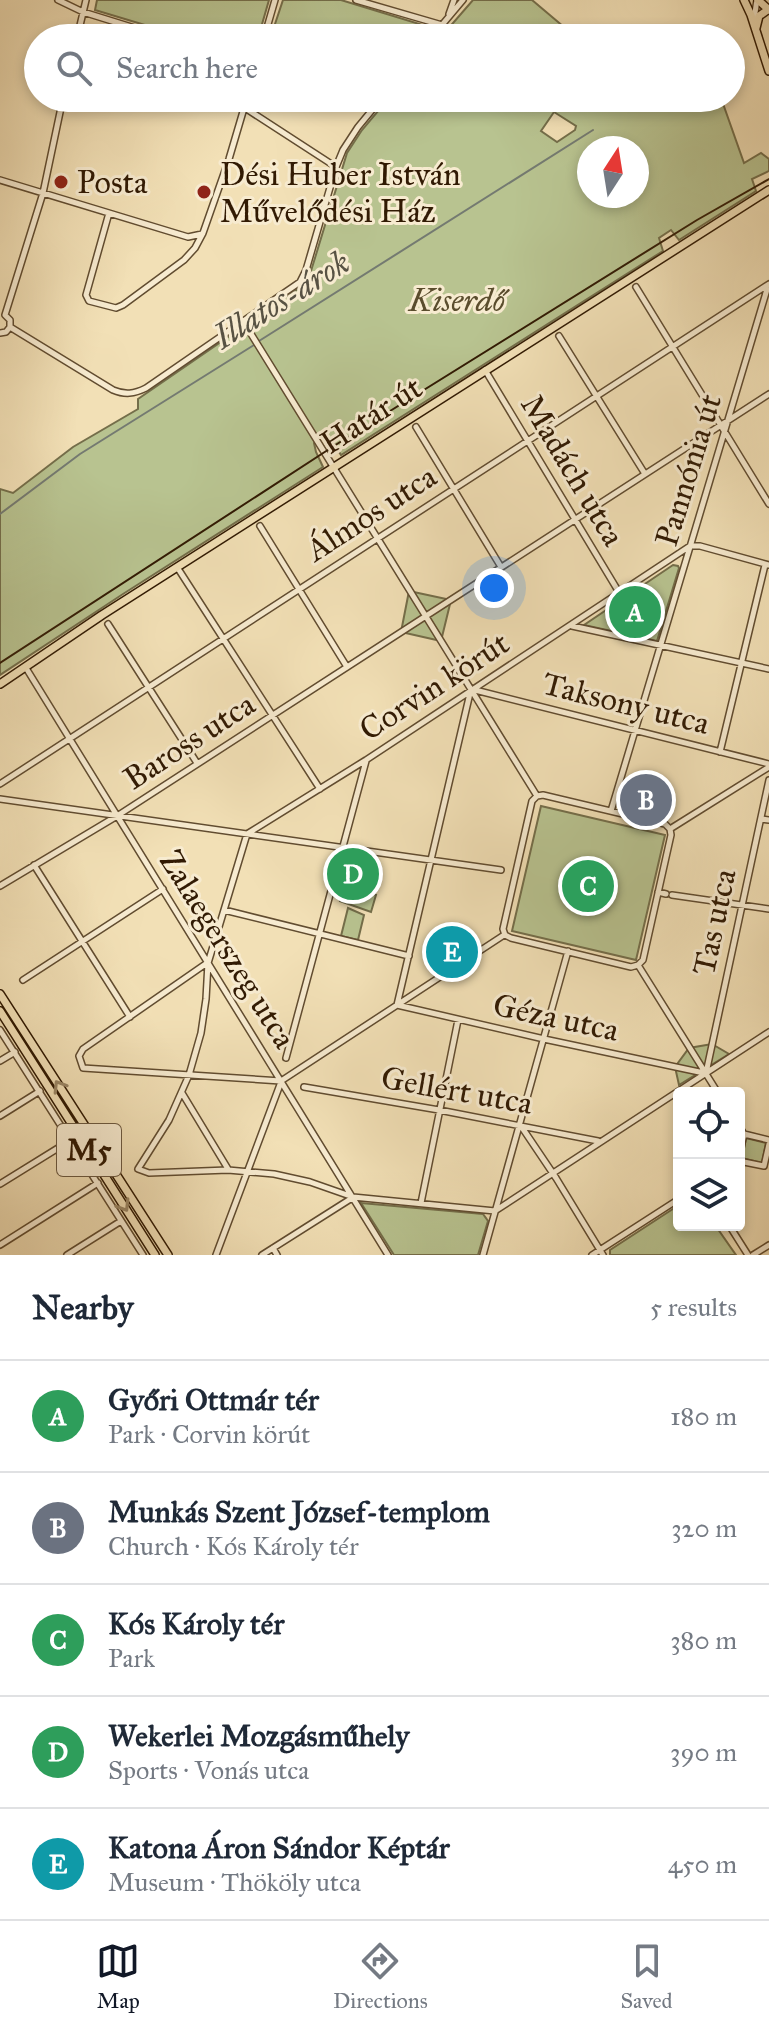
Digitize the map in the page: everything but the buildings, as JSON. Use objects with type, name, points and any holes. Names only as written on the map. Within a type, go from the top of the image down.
[{"type":"main road","points":[[744,0],[769,71]]},
{"type":"main road","points":[[756,31],[759,16],[769,9],[757,0]]},
{"type":"main road","name":"Határ út","points":[[0,684],[102,615],[769,190]]},
{"type":"main road","name":"M5","points":[[0,994],[168,1255]]},
{"type":"main road","name":"M5","points":[[0,1011],[155,1255]]},
{"type":"street","points":[[58,0],[83,12],[122,24]]},
{"type":"street","points":[[80,24],[86,0]]},
{"type":"street","points":[[268,24],[275,0]]},
{"type":"street","points":[[356,0],[439,24]]},
{"type":"street","points":[[448,18],[454,0]]},
{"type":"street","points":[[443,24],[463,0]]},
{"type":"street","points":[[753,22],[757,0]]},
{"type":"street","points":[[0,333],[10,327],[10,320],[2,315],[43,193],[60,112]]},
{"type":"street","points":[[109,213],[86,295],[89,301],[116,308],[195,249],[244,112]]},
{"type":"street","points":[[251,112],[336,167]]},
{"type":"street","points":[[10,327],[108,388],[131,394],[146,388],[291,289],[303,276],[336,167],[349,139],[371,112]]},
{"type":"street","points":[[0,180],[191,237],[203,233]]},
{"type":"street","name":"Álmos utca","points":[[0,784],[769,283]]},
{"type":"street","name":"Pannónia út","points":[[611,811],[769,283]]},
{"type":"street","points":[[636,287],[768,500]]},
{"type":"street","points":[[243,321],[537,796]]},
{"type":"street","points":[[559,336],[645,474]]},
{"type":"street","name":"Madách utca","points":[[485,370],[620,594]]},
{"type":"street","points":[[416,427],[501,567],[769,394]]},
{"type":"street","points":[[260,526],[347,667]]},
{"type":"street","points":[[690,546],[767,565],[720,752]]},
{"type":"street","name":"Corvin körút","points":[[247,834],[366,760],[690,546]]},
{"type":"street","points":[[177,567],[320,789]]},
{"type":"street","name":"Baross utca","points":[[0,886],[117,816],[501,567]]},
{"type":"street","points":[[108,624],[197,763]]},
{"type":"street","points":[[571,626],[769,669]]},
{"type":"street","name":"Zalaegerszeg utca","points":[[26,668],[388,1255]]},
{"type":"street","points":[[397,1005],[471,689]]},
{"type":"street","name":"Taksony utca","points":[[471,689],[769,765]]},
{"type":"street","points":[[286,1058],[366,760]]},
{"type":"street","points":[[670,829],[769,765]]},
{"type":"street","name":"Tas utca","points":[[706,1073],[769,780]]},
{"type":"street","points":[[543,795],[611,811],[665,824],[670,829],[643,960],[631,967],[505,935],[503,929],[532,801],[543,795]]},
{"type":"street","points":[[0,799],[516,872]]},
{"type":"street","points":[[761,819],[769,820]]},
{"type":"street","points":[[247,834],[208,963],[201,1033],[189,1075],[169,1120],[138,1169],[149,1173],[228,1170],[274,1174],[353,1197],[495,1211],[769,1032]]},
{"type":"street","points":[[34,865],[130,1017]]},
{"type":"street","points":[[23,980],[163,889]]},
{"type":"street","points":[[658,892],[769,909]]},
{"type":"street","points":[[224,910],[409,956]]},
{"type":"street","points":[[216,1255],[281,1081],[505,935]]},
{"type":"street","points":[[483,1255],[568,951]]},
{"type":"street","points":[[208,963],[83,1049],[79,1056],[83,1068],[281,1081]]},
{"type":"street","points":[[638,965],[714,1087]]},
{"type":"street","name":"Géza utca","points":[[397,1005],[706,1073]]},
{"type":"street","points":[[421,1203],[458,1020]]},
{"type":"street","points":[[0,1030],[143,1255]]},
{"type":"street","points":[[0,1061],[15,1052]]},
{"type":"street","name":"Gellért utca","points":[[304,1087],[600,1141]]},
{"type":"street","points":[[0,1116],[40,1091]]},
{"type":"street","points":[[182,1093],[228,1170]]},
{"type":"street","points":[[520,1126],[601,1252]]},
{"type":"street","points":[[745,1134],[769,1142],[766,1169],[745,1161]]},
{"type":"street","points":[[0,1184],[71,1140]]},
{"type":"street","points":[[0,1245],[98,1183]]},
{"type":"street","points":[[262,1255],[353,1197]]},
{"type":"street","points":[[592,1255],[673,1203]]},
{"type":"street","points":[[67,1255],[121,1221]]},
{"type":"street","points":[[733,1231],[751,1255],[769,1245]]},
{"type":"street","points":[[273,1248],[277,1255]]},
{"type":"green space","points":[[97,0],[269,0],[262,24],[142,24],[95,10]]},
{"type":"green space","points":[[283,0],[341,0],[419,24],[275,24]]},
{"type":"green space","points":[[473,0],[532,0],[560,24],[452,24]]},
{"type":"green space","name":"Kiserdő","points":[[377,112],[554,112],[726,112],[744,163],[761,153],[769,159],[769,171],[752,179],[756,191],[679,240],[671,230],[659,238],[663,251],[341,455],[331,439],[321,437],[314,443],[323,467],[0,675],[0,489],[13,493],[73,447],[138,409],[138,399],[305,284],[347,153]],"holes":[[[554,112],[576,126],[575,130],[557,142],[541,131]]]},
{"type":"green space","points":[[673,565],[679,568],[657,641],[584,625]]},
{"type":"green space","points":[[409,591],[451,600],[441,641],[401,632]]},
{"type":"green space","points":[[541,806],[665,835],[636,960],[512,931]]},
{"type":"green space","points":[[345,884],[376,895],[371,912],[340,901]]},
{"type":"green space","points":[[348,908],[364,915],[358,940],[341,936]]},
{"type":"green space","points":[[712,1044],[729,1054],[679,1085],[675,1067],[689,1048]]},
{"type":"green space","points":[[746,1138],[766,1143],[762,1163],[745,1159]]},
{"type":"green space","points":[[361,1203],[483,1214],[488,1221],[478,1255],[394,1255]]},
{"type":"green space","points":[[673,1209],[673,1231],[719,1231],[736,1255],[610,1255],[610,1250]]},
{"type":"waterway","name":"Illatos-árok","points":[[259,341],[593,130]]},
{"type":"waterway","name":"Illatos-árok","points":[[0,514],[80,454],[254,345]]},
{"type":"tram line","points":[[0,663],[337,444],[697,220],[769,179]]},
{"type":"place","name":"Posta","points":[[61,182]]},
{"type":"place","name":"Dési Huber István Művelődési Ház","points":[[204,192]]},
{"type":"place","name":"Győri Ottmár tér","points":[[635,612]]},
{"type":"place","name":"Munkás Szent József-templom","points":[[646,800]]},
{"type":"place","name":"Wekerlei Mozgásműhely","points":[[353,874]]},
{"type":"place","name":"Kós Károly tér","points":[[588,886]]},
{"type":"place","name":"Katona Áron Sándor Képtár","points":[[452,952]]}]
